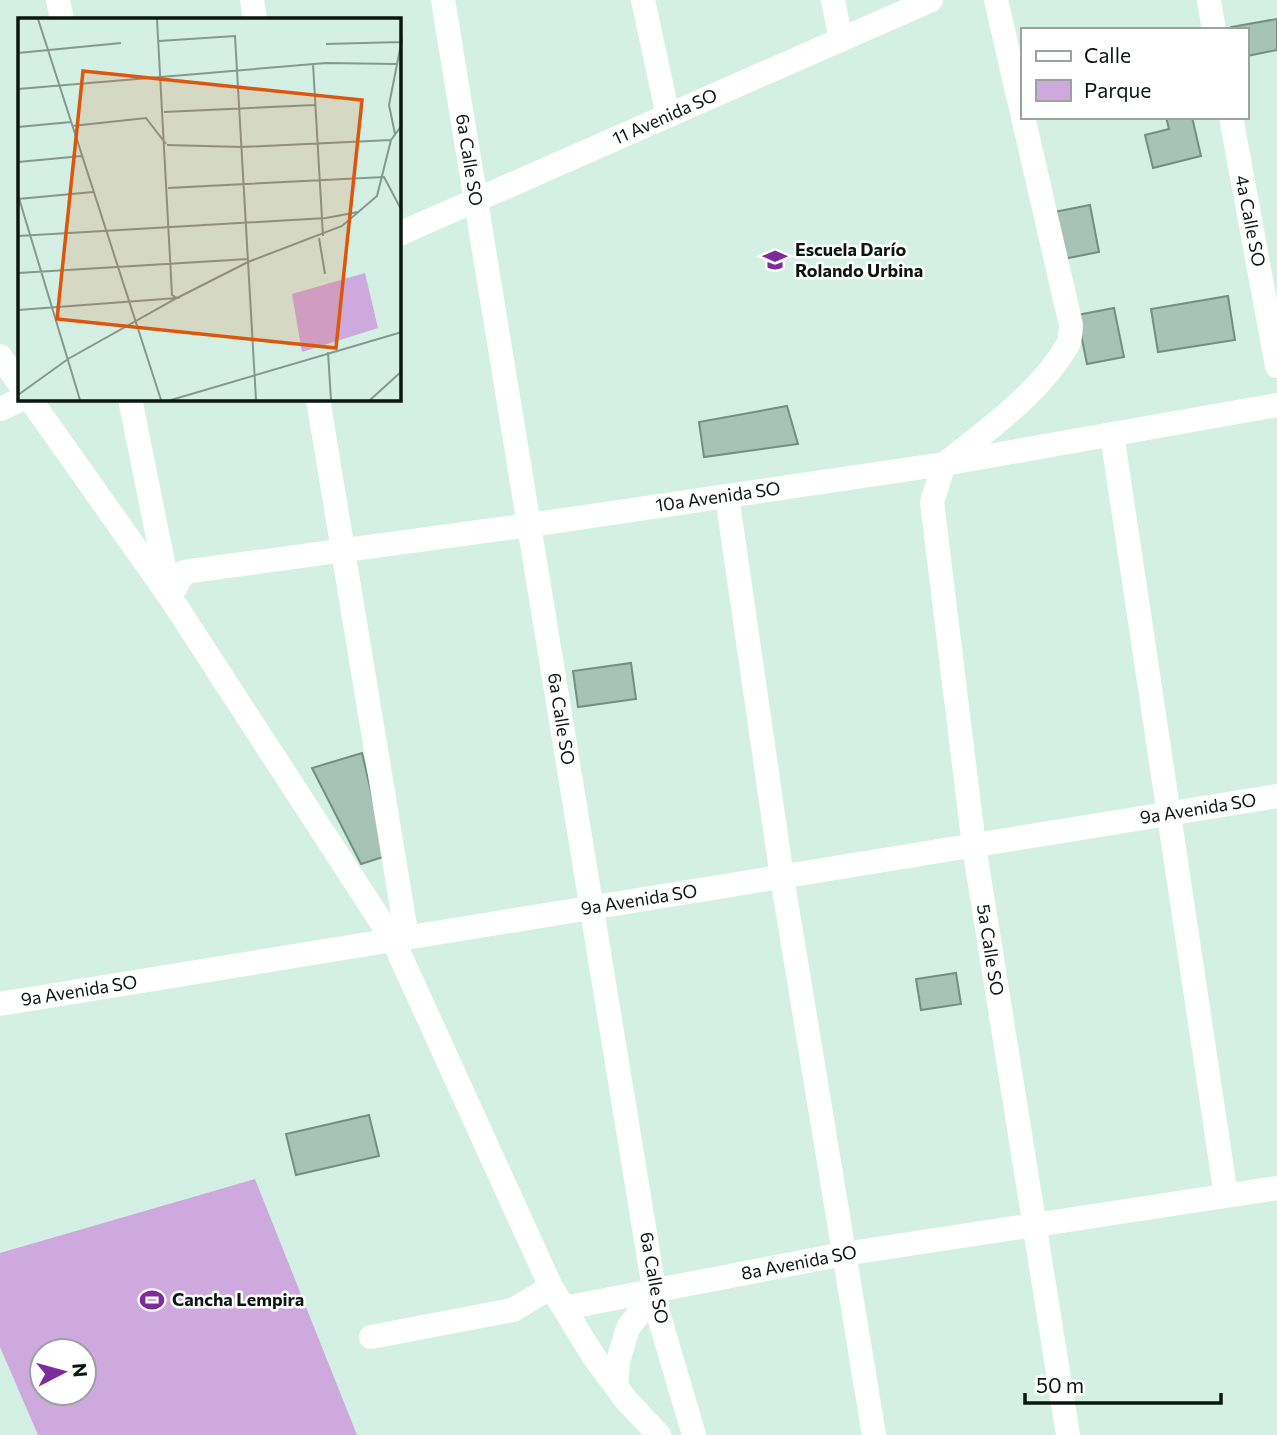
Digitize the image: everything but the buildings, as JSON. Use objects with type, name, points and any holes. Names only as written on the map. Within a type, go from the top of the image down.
[{"type":"street","points":[[58,0],[62,18]]},
{"type":"street","points":[[252,0],[255,18]]},
{"type":"street","name":"6a Calle SO","points":[[443,0],[658,1313],[694,1435]]},
{"type":"street","points":[[643,0],[667,116]]},
{"type":"street","points":[[833,0],[841,40]]},
{"type":"street","name":"11 Avenida SO","points":[[401,233],[931,0]]},
{"type":"street","points":[[996,0],[1021,108]]},
{"type":"street","points":[[1209,0],[1214,28]]},
{"type":"street","points":[[944,464],[1003,417],[1041,379],[1069,344],[1071,325],[1023,119]]},
{"type":"street","name":"4a Calle SO","points":[[1231,119],[1277,366]]},
{"type":"street","points":[[0,356],[18,382]]},
{"type":"street","points":[[0,409],[18,401]]},
{"type":"street","points":[[31,401],[170,597],[400,939],[558,1297],[594,1357],[659,1435]]},
{"type":"street","points":[[130,401],[170,597]]},
{"type":"street","points":[[318,401],[400,939]]},
{"type":"street","name":"10a Avenida SO","points":[[170,597],[184,572],[530,525],[944,464],[1277,405]]},
{"type":"street","points":[[1112,434],[1226,1196]]},
{"type":"street","name":"5a Calle SO","points":[[944,464],[932,502],[974,846],[1068,1435]]},
{"type":"street","points":[[727,496],[782,877],[874,1435]]},
{"type":"street","name":"9a Avenida SO","points":[[0,1004],[1277,796]]},
{"type":"street","name":"8a Avenida SO","points":[[558,1297],[656,1291],[844,1254],[1277,1188]]},
{"type":"street","points":[[616,1386],[618,1361],[628,1328],[656,1291]]},
{"type":"street","points":[[372,1337],[513,1310],[558,1297]]},
{"type":"green space","name":"Cancha Lempira","points":[[255,1179],[357,1435],[38,1435],[0,1347],[0,1253]]},
{"type":"place","name":"Escuela Darío Rolando Urbina","points":[[775,260]]},
{"type":"place","name":"Cancha Lempira","points":[[152,1300]]}]
